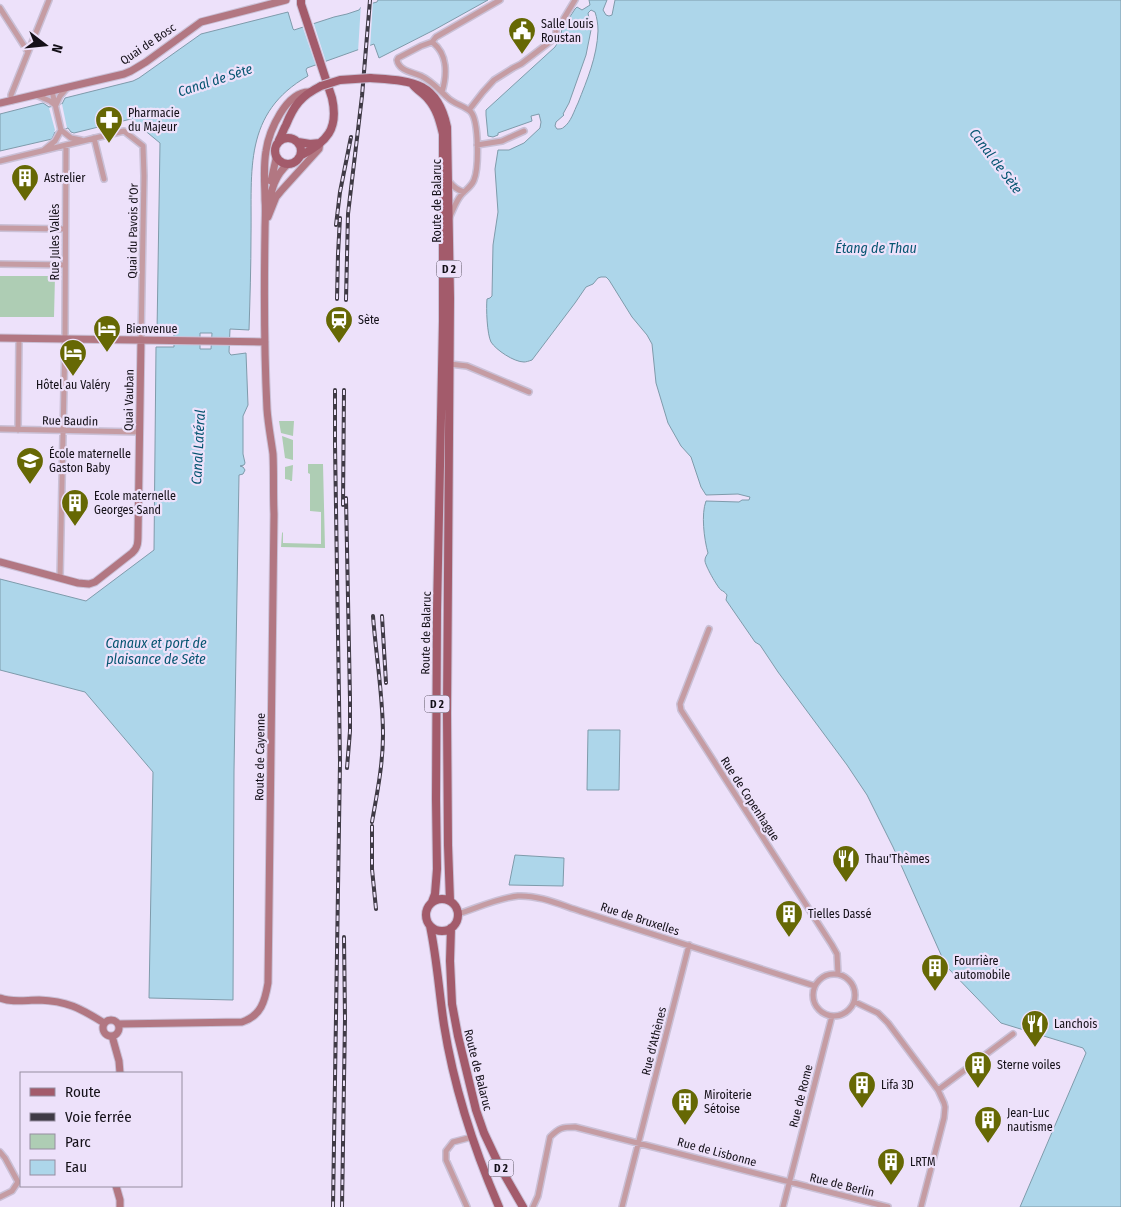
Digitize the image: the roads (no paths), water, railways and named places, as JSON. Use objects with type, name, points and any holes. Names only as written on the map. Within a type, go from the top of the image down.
[{"type":"main road","points":[[300,2],[332,98],[334,115],[331,130],[327,137],[314,149],[300,156],[295,162],[281,163],[276,159],[274,153],[279,140],[284,138],[310,144],[320,143]]},
{"type":"main road","name":"Route de Balaruc","points":[[310,92],[340,80],[370,78],[400,81],[422,86],[437,100],[443,110],[447,127],[449,181],[446,194],[442,322],[437,621],[437,869],[435,894],[432,902]]},
{"type":"main road","name":"Route de Balaruc","points":[[413,84],[428,98],[439,118],[443,134],[449,219],[450,364],[447,722],[450,901]]},
{"type":"main road","name":"D 2","points":[[279,140],[297,103],[310,92]]},
{"type":"main road","points":[[290,116],[296,141],[301,149],[300,156]]},
{"type":"main road","points":[[441,364],[450,364]]},
{"type":"main road","points":[[439,899],[450,901],[458,914],[456,922],[448,930],[440,931],[430,926],[426,920],[427,908],[432,902],[439,899]]},
{"type":"main road","name":"Route de Balaruc","points":[[430,926],[437,962],[444,1025],[458,1096],[499,1207]]},
{"type":"main road","name":"Route de Balaruc","points":[[451,928],[452,1004],[476,1110],[497,1161],[523,1207]]},
{"type":"street","points":[[11,101],[11,95],[49,0]]},
{"type":"street","name":"Quai de Bosc","points":[[0,103],[114,77],[131,71],[201,22],[286,0]]},
{"type":"street","points":[[449,219],[461,193],[474,180],[476,173],[477,128],[468,110],[449,99],[423,77],[401,69],[397,60],[432,42],[436,37],[500,0]]},
{"type":"street","points":[[468,110],[494,80],[521,64],[551,41],[556,35],[556,28],[575,0]]},
{"type":"street","points":[[0,8],[28,52]]},
{"type":"street","points":[[549,24],[556,28]]},
{"type":"street","points":[[432,42],[436,45],[444,61],[446,71],[442,92]]},
{"type":"street","points":[[55,106],[60,96],[68,88]]},
{"type":"street","points":[[52,91],[61,130],[71,138],[84,140]]},
{"type":"street","points":[[264,295],[264,173],[266,153],[273,128],[281,114],[294,98],[302,92],[310,92]]},
{"type":"street","points":[[36,95],[50,101],[55,106]]},
{"type":"street","points":[[42,152],[55,141],[61,130]]},
{"type":"street","name":"Quai du Pavois d'Or","points":[[94,138],[124,131],[143,146],[141,340]]},
{"type":"street","points":[[477,144],[502,141],[524,131]]},
{"type":"street","points":[[0,161],[94,138],[104,179]]},
{"type":"street","points":[[268,217],[276,197],[319,148],[320,143]]},
{"type":"street","name":"Rue Jules Vallès","points":[[60,578],[66,145]]},
{"type":"street","points":[[265,200],[276,159]]},
{"type":"street","points":[[264,295],[268,289],[269,205],[274,182],[288,164]]},
{"type":"street","points":[[449,181],[461,193]]},
{"type":"street","points":[[446,194],[451,192],[461,193]]},
{"type":"street","points":[[0,228],[65,229]]},
{"type":"street","points":[[0,264],[65,265]]},
{"type":"street","name":"Route de Cayenne","points":[[112,1036],[104,1032],[102,1026],[109,1020],[116,1021],[118,1024],[242,1022],[252,1017],[262,1008],[266,995],[269,939],[274,514],[273,454],[267,407],[264,295]]},
{"type":"street","points":[[0,338],[265,342]]},
{"type":"street","points":[[18,430],[19,338]]},
{"type":"street","name":"Quai Vauban","points":[[60,578],[85,584],[92,583],[136,549],[138,535],[141,340]]},
{"type":"street","points":[[450,364],[467,366],[529,392]]},
{"type":"street","name":"Rue Baudin","points":[[0,429],[139,432]]},
{"type":"street","points":[[0,562],[60,578]]},
{"type":"street","name":"Rue de Copenhague","points":[[709,629],[680,704],[682,710],[832,944],[837,954],[838,974]]},
{"type":"street","name":"Rue de Bruxelles","points":[[458,914],[499,900],[518,896],[537,898],[815,986]]},
{"type":"street","name":"Rue d'Athènes","points":[[622,1207],[689,945]]},
{"type":"street","points":[[831,974],[838,974],[850,981],[856,994],[851,1008],[846,1013],[832,1016],[825,1014],[816,1005],[814,992],[819,980],[831,974]]},
{"type":"street","name":"Route de Cayenne","points":[[0,998],[13,1001],[61,1002],[73,1006],[104,1023]]},
{"type":"street","points":[[854,1002],[878,1013],[938,1090],[944,1103],[944,1118],[921,1207]]},
{"type":"street","name":"Rue de Rome","points":[[783,1207],[832,1016]]},
{"type":"street","points":[[118,1024],[117,1033],[112,1036],[120,1072]]},
{"type":"street","points":[[938,1090],[1013,1034]]},
{"type":"street","name":"Rue de Lisbonne","points":[[533,1207],[538,1196],[550,1138],[564,1127],[575,1127],[638,1142],[790,1182]]},
{"type":"street","points":[[467,1207],[446,1160],[446,1151],[453,1142],[472,1138]]},
{"type":"street","points":[[0,1152],[6,1158],[18,1182],[12,1191],[0,1197]]},
{"type":"street","name":"Rue de Berlin","points":[[790,1182],[888,1207]]},
{"type":"street","points":[[116,1187],[120,1207]]},
{"type":"water","name":"Canaux et port de plaisance de Sète","points":[[378,0],[488,0],[379,58],[374,44],[307,68],[308,76],[287,91],[272,107],[262,125],[252,166],[249,330],[230,329],[229,352],[231,355],[246,353],[248,405],[243,416],[243,454],[245,463],[240,466],[245,470],[243,474],[239,475],[234,771],[233,1000],[149,998],[153,772],[85,692],[0,670],[0,579],[86,601],[154,550],[156,347],[174,347],[174,333],[157,332],[160,143],[131,119],[74,133],[68,128],[55,132],[52,139],[0,151],[0,114],[43,103],[49,107],[62,104],[65,98],[133,81],[201,34],[288,12],[294,30],[359,10],[362,6],[377,2]],"holes":[[[200,333],[212,333],[211,349],[200,349]]]},
{"type":"water","name":"Étang de Thau","points":[[589,0],[607,0],[603,10],[609,16],[612,15],[615,0],[1121,0],[1121,1207],[1020,1207],[1086,1053],[1083,1048],[1001,1023],[946,966],[893,847],[867,795],[760,645],[755,642],[726,600],[727,595],[719,588],[709,571],[705,562],[708,553],[704,527],[704,506],[706,501],[739,502],[749,500],[750,497],[738,494],[706,495],[701,487],[691,457],[681,446],[668,423],[656,383],[652,344],[632,317],[609,280],[606,277],[601,277],[586,287],[532,360],[524,362],[510,358],[491,342],[488,327],[487,299],[492,296],[493,245],[498,212],[495,169],[498,150],[509,150],[524,143],[540,128],[541,122],[539,114],[531,116],[532,121],[498,133],[498,135],[493,137],[488,136],[486,110],[555,47],[560,39],[562,29],[575,9],[577,7],[582,10],[590,5]],"holes":[[[591,10],[595,12],[598,31],[596,50],[591,68],[570,119],[563,128],[557,129],[555,126],[556,122],[564,115],[586,55],[591,30],[588,13]]]},
{"type":"water","points":[[588,730],[620,730],[619,790],[587,790]]},
{"type":"water","points":[[515,855],[564,858],[563,886],[509,885]]},
{"type":"railway","points":[[346,300],[348,214],[362,96],[370,0]]},
{"type":"railway","points":[[336,225],[340,192],[351,137]]},
{"type":"railway","points":[[337,299],[340,218]]},
{"type":"railway","points":[[333,1207],[340,762],[335,390]]},
{"type":"railway","points":[[343,505],[344,390]]},
{"type":"railway","points":[[346,498],[350,699],[347,768]]},
{"type":"railway","points":[[372,822],[383,746],[381,690],[373,616]]},
{"type":"railway","points":[[382,616],[386,683]]},
{"type":"railway","points":[[372,826],[372,869],[376,909]]},
{"type":"railway","points":[[342,1207],[345,1019],[344,937]]},
{"type":"place","name":"Salle Louis Roustan","points":[[522,55]]},
{"type":"place","name":"Pharmacie du Majeur","points":[[109,144]]},
{"type":"place","name":"Astrelier","points":[[25,202]]},
{"type":"place","name":"Sète","points":[[339,344]]},
{"type":"place","name":"Bienvenue","points":[[107,353]]},
{"type":"place","name":"Hôtel au Valéry","points":[[73,377]]},
{"type":"place","name":"École maternelle Gaston Baby","points":[[30,485]]},
{"type":"place","name":"Ecole maternelle Georges Sand","points":[[75,527]]},
{"type":"place","name":"Thau'Thèmes","points":[[846,883]]},
{"type":"place","name":"Tielles Dassé","points":[[789,938]]},
{"type":"place","name":"Fourrière automobile","points":[[935,992]]},
{"type":"place","name":"Lanchois","points":[[1035,1048]]},
{"type":"place","name":"Sterne voiles","points":[[978,1089]]},
{"type":"place","name":"Lifa 3D","points":[[862,1109]]},
{"type":"place","name":"Miroiterie Sétoise","points":[[685,1126]]},
{"type":"place","name":"Jean-Luc nautisme","points":[[988,1144]]},
{"type":"place","name":"LRTM","points":[[891,1186]]},
{"type":"water label","name":"Canal de Sète","points":[[215,80]]},
{"type":"water label","name":"Canal de Sète","points":[[996,161]]},
{"type":"water label","name":"Canal Latéral","points":[[198,447]]}]
